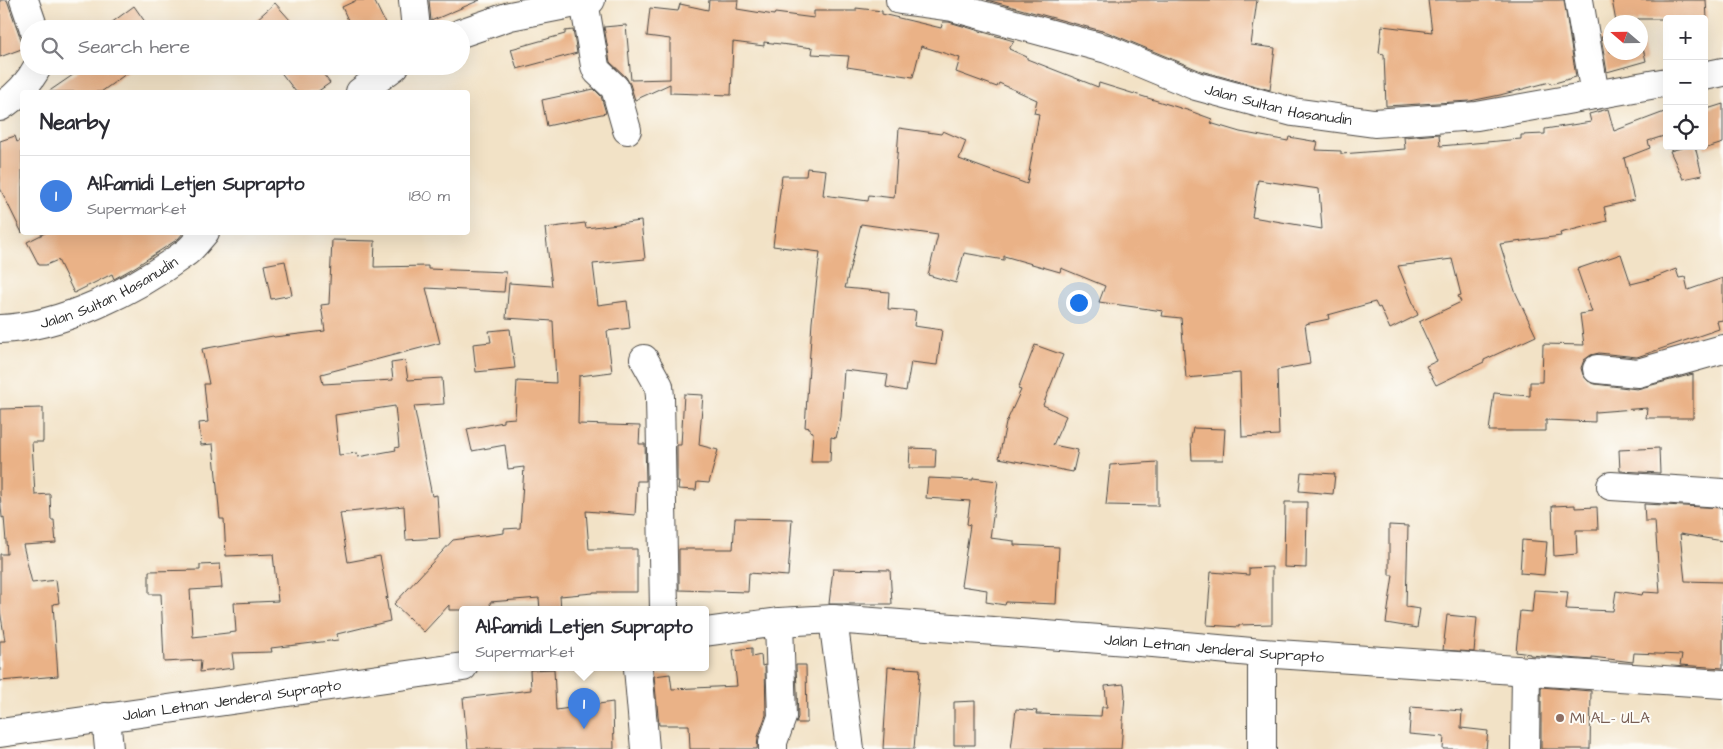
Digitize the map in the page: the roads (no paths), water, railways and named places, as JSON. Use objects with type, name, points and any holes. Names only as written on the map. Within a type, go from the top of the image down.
[{"type":"street","points":[[24,0],[31,20]]},
{"type":"street","points":[[413,0],[415,20]]},
{"type":"street","name":"Jalan Sultan Hasanudin","points":[[900,0],[952,7],[1107,49],[1196,86],[1293,112],[1374,123],[1477,116],[1663,83]]},
{"type":"street","points":[[1579,0],[1595,95]]},
{"type":"street","points":[[470,30],[510,16],[587,1],[592,59],[597,71],[615,88],[626,130]]},
{"type":"street","points":[[1708,75],[1723,72]]},
{"type":"street","points":[[20,90],[33,75]]},
{"type":"street","points":[[363,90],[383,75]]},
{"type":"street","points":[[0,107],[13,99],[20,91]]},
{"type":"street","name":"Jalan Sultan Hasanudin","points":[[0,329],[58,319],[130,290],[185,253],[202,235]]},
{"type":"street","points":[[1597,369],[1638,373],[1723,349]]},
{"type":"street","points":[[644,359],[659,386],[660,397],[664,606]]},
{"type":"street","points":[[1612,486],[1723,493]]},
{"type":"street","points":[[833,619],[850,749]]},
{"type":"street","name":"Jalan Letnan Jenderal Suprapto","points":[[709,631],[779,622],[833,619],[1153,643],[1262,654],[1723,684]]},
{"type":"street","points":[[773,749],[773,742],[782,716],[779,622]]},
{"type":"street","points":[[1262,654],[1262,749]]},
{"type":"street","name":"Jalan Letnan Jenderal Suprapto","points":[[0,733],[459,668]]},
{"type":"street","points":[[638,671],[645,749]]},
{"type":"street","points":[[1526,671],[1526,749]]},
{"type":"street","points":[[106,717],[109,749]]},
{"type":"place","name":"MI AL- ULA","points":[[1560,718]]},
{"type":"place","name":"Alfamidi Letjen Suprapto","points":[[584,729]]}]
